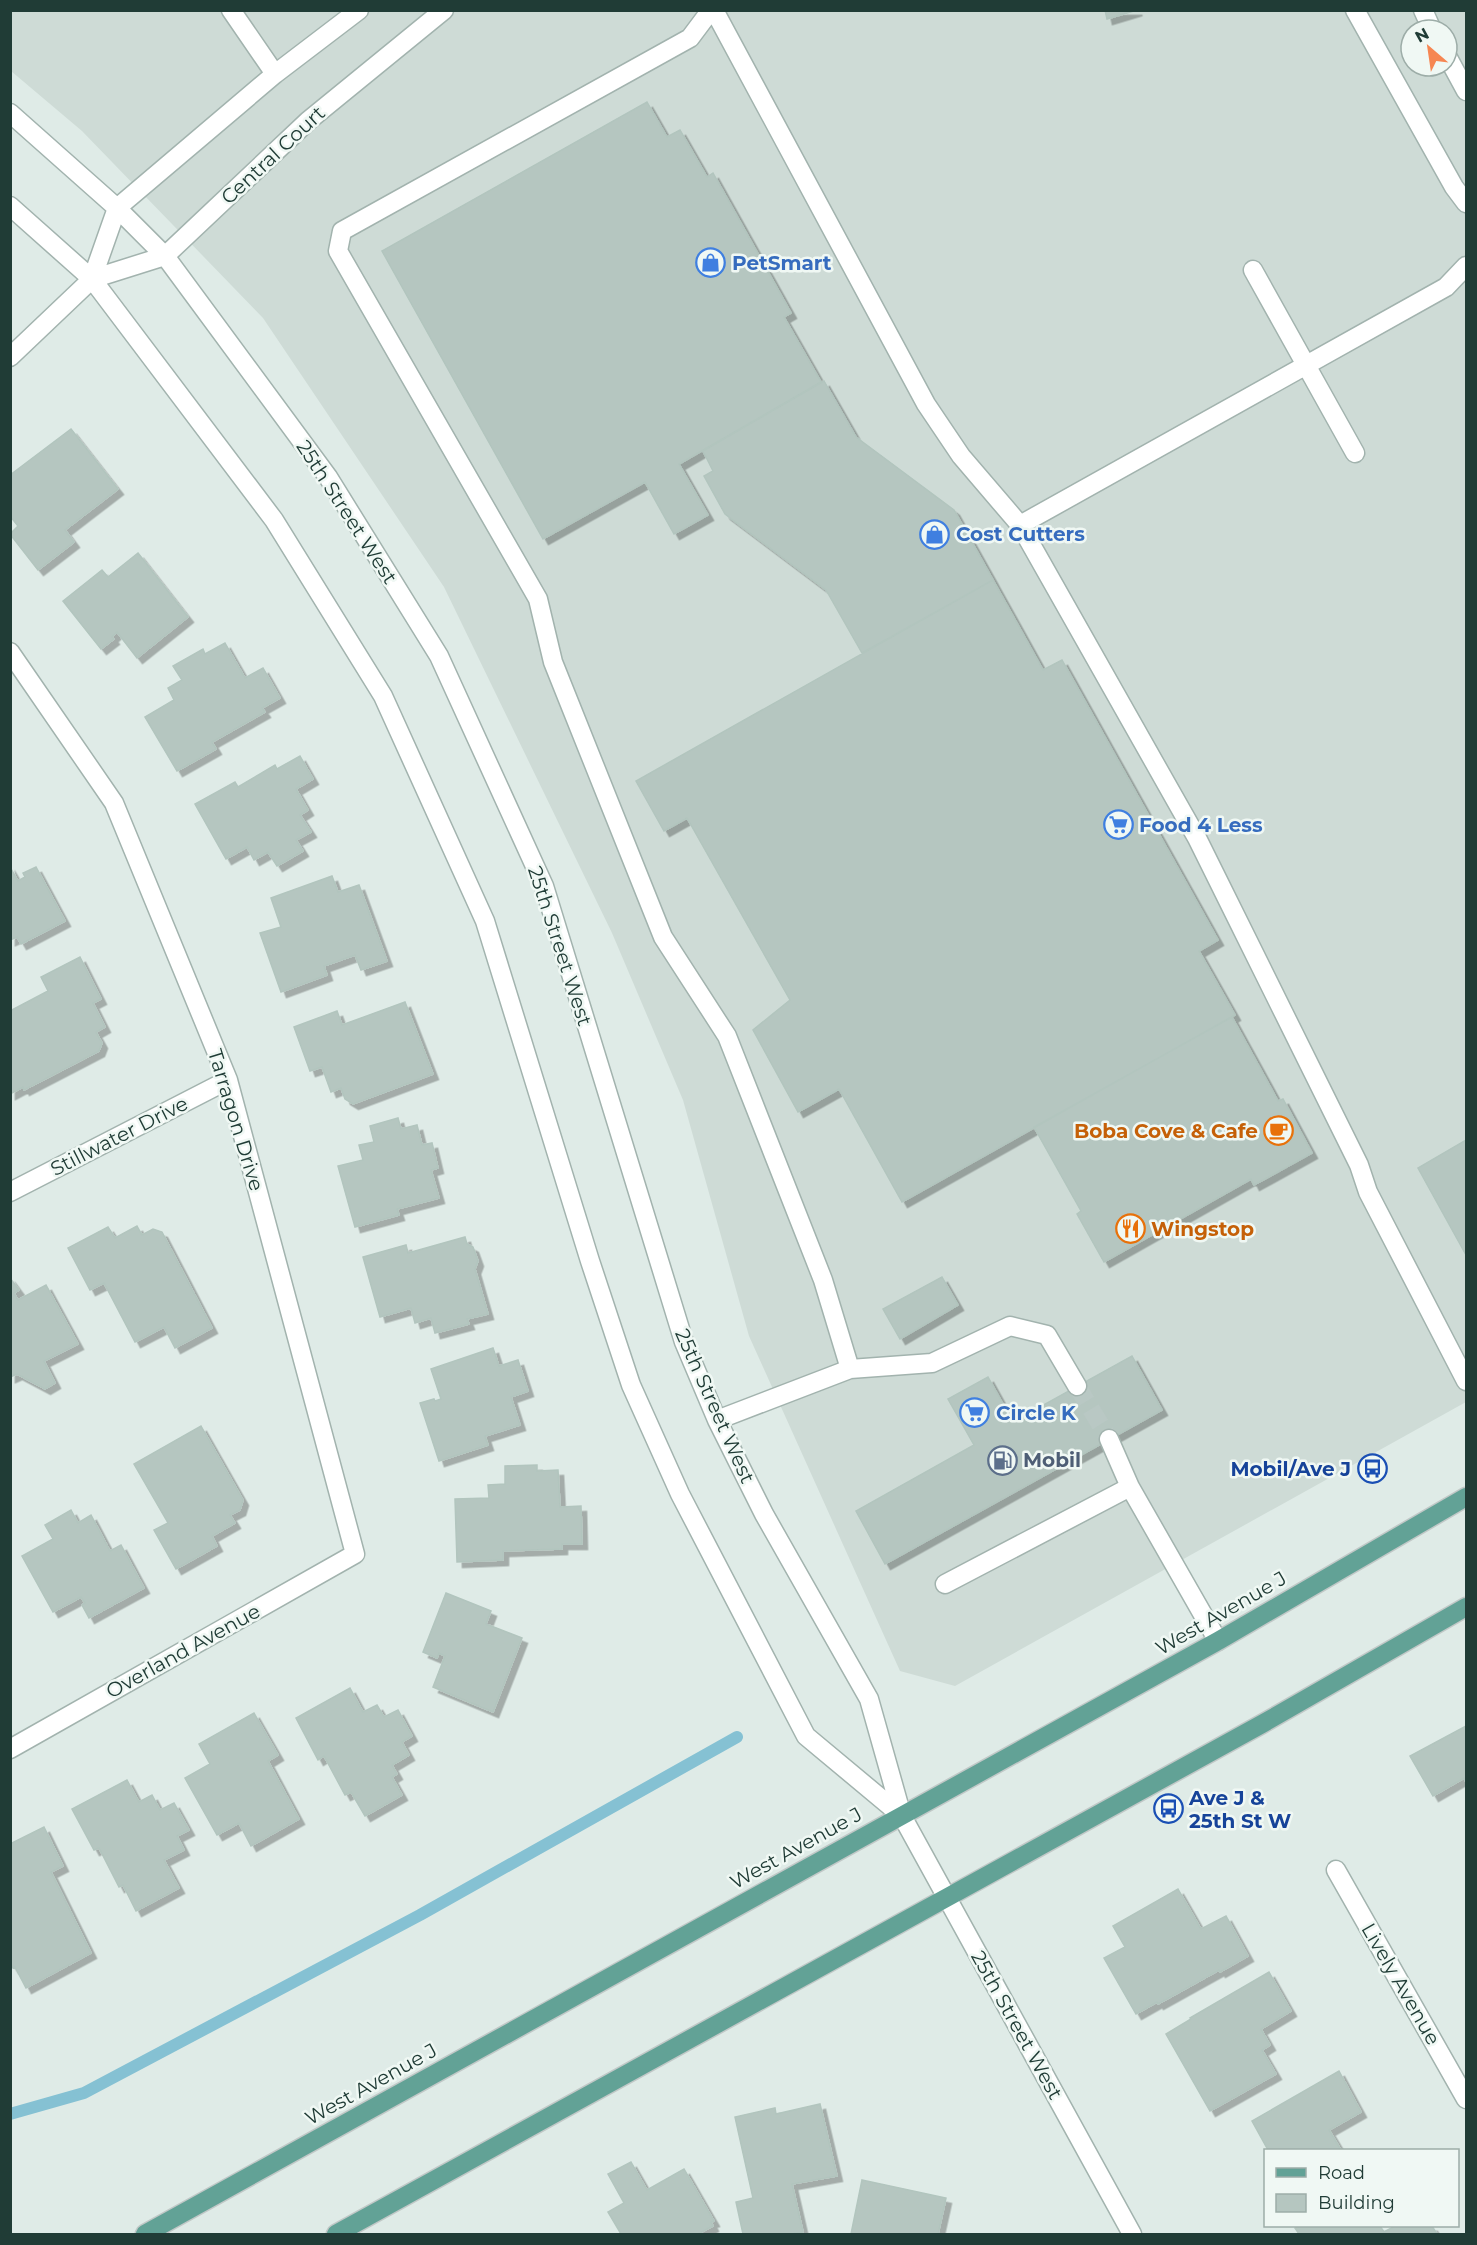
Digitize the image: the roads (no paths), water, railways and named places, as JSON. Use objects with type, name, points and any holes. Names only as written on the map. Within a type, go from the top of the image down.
[{"type":"main road","name":"West Avenue J","points":[[145,2235],[1218,1641],[1467,1497]]},
{"type":"main road","points":[[336,2235],[1262,1724],[1467,1607]]},
{"type":"street","points":[[231,10],[275,74]]},
{"type":"street","points":[[117,208],[275,74],[359,10]]},
{"type":"street","name":"Central Court","points":[[10,357],[92,279],[165,256],[308,121],[444,10]]},
{"type":"street","points":[[850,1369],[823,1280],[727,1036],[663,937],[553,662],[538,599],[338,251],[342,231],[690,38],[713,10],[926,404],[962,456],[1020,525],[1197,838],[1359,1165],[1368,1192],[1467,1381]]},
{"type":"street","points":[[1355,10],[1454,187],[1467,203]]},
{"type":"street","points":[[1459,77],[1467,91]]},
{"type":"street","name":"25th Street West","points":[[10,113],[117,208],[165,256],[328,477],[440,656],[544,886],[684,1342],[717,1420],[764,1514],[869,1699],[902,1815],[1132,2235]]},
{"type":"street","name":"25th Street West","points":[[10,206],[92,279],[274,520],[383,696],[485,921],[590,1261],[631,1385],[680,1494],[806,1736],[902,1815]]},
{"type":"street","name":"Central Court","points":[[92,279],[117,208]]},
{"type":"street","points":[[1020,525],[1446,287],[1467,266]]},
{"type":"street","points":[[1253,270],[1355,453]]},
{"type":"street","name":"Tarragon Drive","points":[[10,652],[114,803],[228,1080],[355,1554]]},
{"type":"street","name":"Stillwater Drive","points":[[10,1192],[228,1080]]},
{"type":"street","points":[[717,1420],[850,1369],[932,1363],[1010,1326],[1047,1335],[1077,1386]]},
{"type":"street","points":[[1109,1439],[1130,1486],[1218,1641]]},
{"type":"street","points":[[945,1584],[1130,1486]]},
{"type":"street","name":"Overland Avenue","points":[[10,1749],[355,1554]]},
{"type":"street","name":"Lively Avenue","points":[[1336,1870],[1467,2099]]},
{"type":"waterway","points":[[10,2114],[84,2093],[420,1915],[737,1737]]},
{"type":"tunnel","points":[[1077,1386],[1109,1439]]},
{"type":"place","name":"PetSmart","points":[[711,263]]},
{"type":"place","name":"Cost Cutters","points":[[935,534]]},
{"type":"place","name":"Food 4 Less","points":[[1118,825]]},
{"type":"place","name":"Boba Cove & Cafe","points":[[1279,1131]]},
{"type":"place","name":"Wingstop","points":[[1130,1229]]},
{"type":"place","name":"Circle K","points":[[975,1413]]},
{"type":"place","name":"Mobil","points":[[1002,1460]]},
{"type":"place","name":"Mobil/Ave J","points":[[1372,1469]]},
{"type":"place","name":"Ave J & 25th St W","points":[[1168,1809]]}]
